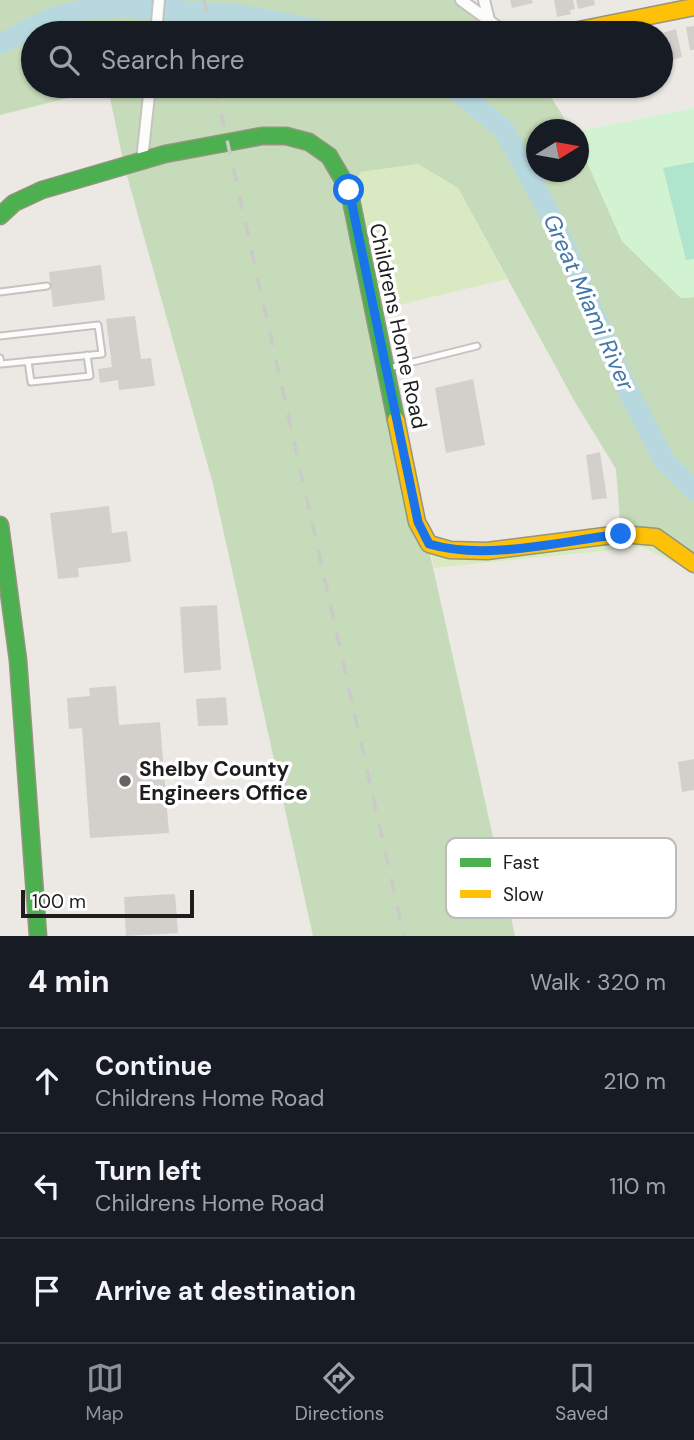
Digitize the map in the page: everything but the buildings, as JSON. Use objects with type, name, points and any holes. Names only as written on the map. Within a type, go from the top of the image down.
[{"type":"street","points":[[157,21],[159,0]]},
{"type":"street","points":[[461,0],[486,21]]},
{"type":"street","points":[[484,0],[489,21]]},
{"type":"street","points":[[624,21],[694,7]]},
{"type":"street","points":[[142,160],[149,98]]},
{"type":"street","name":"Childrens Home Road","points":[[0,216],[13,201],[41,189],[142,160],[262,136],[288,137],[309,142],[326,153],[339,168],[349,190],[418,522],[429,544],[450,550],[487,551],[621,534],[656,537],[694,564]]},
{"type":"street","points":[[0,525],[38,936]]},
{"type":"lane","points":[[0,292],[47,286]]},
{"type":"lane","points":[[0,336],[98,326],[102,354],[1,364],[0,358]]},
{"type":"lane","points":[[386,369],[477,346]]},
{"type":"lane","points":[[28,361],[31,382],[90,376],[87,355]]},
{"type":"green space","points":[[0,0],[461,0],[490,21],[21,21],[21,98],[68,98],[0,115]]},
{"type":"green space","points":[[110,98],[552,98],[565,119],[526,119],[526,182],[589,182],[589,167],[622,241],[681,298],[694,297],[694,564],[676,552],[621,534],[616,469],[575,402],[458,188],[418,164],[361,172],[349,190],[493,838],[446,838],[446,918],[511,918],[515,936],[313,936],[213,484],[124,165]]},
{"type":"green space","points":[[694,108],[694,297],[681,298],[622,241],[589,167],[589,129]]},
{"type":"green space","points":[[694,162],[694,259],[686,260],[663,168]]},
{"type":"green space","points":[[418,164],[458,188],[507,279],[374,311],[349,190],[361,172]]},
{"type":"green space","points":[[621,534],[676,552],[676,564],[642,547],[434,568],[429,544],[450,550]]},
{"type":"waterway","name":"Great Miami River","points":[[45,21],[82,10],[123,7],[240,15],[272,21]]},
{"type":"waterway","name":"Great Miami River","points":[[0,44],[21,33]]},
{"type":"waterway","name":"Great Miami River","points":[[466,98],[504,130],[553,220],[627,389],[665,462],[694,490]]},
{"type":"railway","points":[[204,0],[208,21]]},
{"type":"railway","points":[[218,98],[404,936]]},
{"type":"traffic: fast","points":[[0,216],[14,203],[42,190],[165,154],[262,136],[286,136],[309,142],[329,156],[349,190],[396,420]]},
{"type":"traffic: fast","points":[[0,525],[18,660],[38,936]]},
{"type":"traffic: slow","points":[[624,21],[694,7]]},
{"type":"traffic: slow","points":[[396,420],[417,522],[429,544],[450,550],[487,551],[621,534],[656,537],[694,564]]},
{"type":"place","name":"Shelby County Engineers Office","points":[[125,781]]},
{"type":"route","points":[[349,190],[418,522],[429,544],[450,550],[487,551],[621,534]]}]
